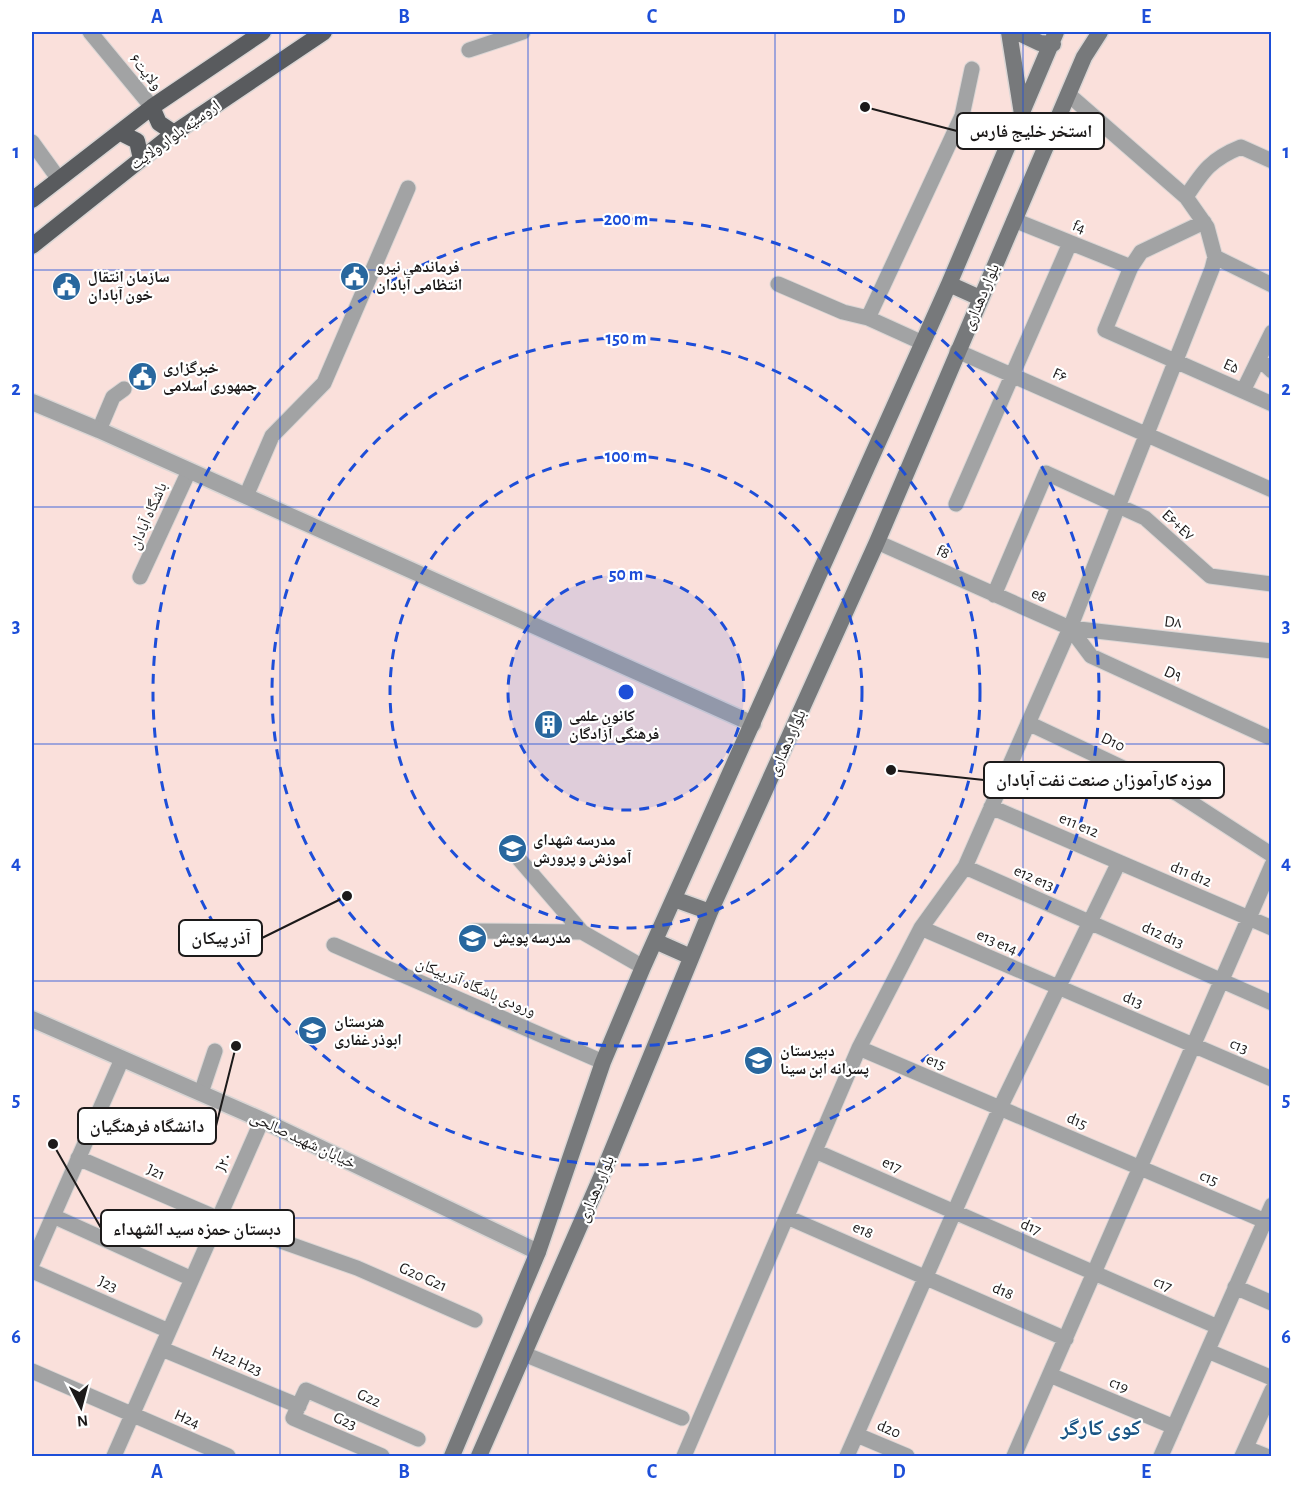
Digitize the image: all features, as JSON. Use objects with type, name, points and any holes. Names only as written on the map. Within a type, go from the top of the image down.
[{"type":"main road","name":"اروسیّه بلوار ولایت","points":[[32,200],[152,107],[263,32]]},
{"type":"main road","name":"اروسیّه بلوار ولایت","points":[[32,246],[174,133],[324,32]]},
{"type":"main road","points":[[1009,32],[1022,114]]},
{"type":"main road","points":[[1017,32],[1033,40],[1055,38]]},
{"type":"main road","name":"بلوار دهداری","points":[[479,1456],[603,1175],[710,912],[877,542],[1084,57],[1100,32]]},
{"type":"main road","name":"بلوار دهداری","points":[[452,1456],[538,1252],[603,1062],[643,967],[923,343],[1055,38]]},
{"type":"main road","points":[[152,107],[159,123],[174,133]]},
{"type":"main road","points":[[121,133],[137,141],[141,159]]},
{"type":"main road","points":[[949,284],[980,298]]},
{"type":"main road","points":[[674,899],[710,912]]},
{"type":"main road","points":[[655,941],[691,957]]},
{"type":"street","name":"ولایت۶","points":[[90,32],[152,107]]},
{"type":"street","points":[[469,50],[523,32]]},
{"type":"street","points":[[868,318],[962,116],[972,69]]},
{"type":"street","points":[[684,1456],[859,1048],[921,928],[964,867],[991,807],[1070,628],[1176,362],[1215,256],[1204,222],[1186,197],[1068,94]]},
{"type":"street","points":[[32,142],[58,178]]},
{"type":"street","points":[[1186,197],[1201,173],[1218,156],[1241,147],[1272,161]]},
{"type":"street","points":[[246,496],[272,436],[324,383],[408,188]]},
{"type":"street","name":"f4","points":[[1014,220],[1131,267]]},
{"type":"street","points":[[1131,267],[1141,252],[1204,222]]},
{"type":"street","points":[[956,504],[1070,243]]},
{"type":"street","points":[[1215,256],[1272,285]]},
{"type":"street","name":"E۵","points":[[1131,267],[1105,330],[1272,404]]},
{"type":"street","points":[[778,284],[843,312],[868,318],[923,343]]},
{"type":"street","points":[[1243,391],[1272,332]]},
{"type":"street","name":"F۶","points":[[957,351],[1272,490]]},
{"type":"street","points":[[1259,359],[1272,371]]},
{"type":"street","points":[[99,430],[113,397],[124,389]]},
{"type":"street","points":[[32,402],[753,724]]},
{"type":"street","name":"باشگاه آبادان","points":[[140,577],[189,471]]},
{"type":"street","name":"E۶+E۷","points":[[994,595],[1046,473],[1119,504],[1145,518],[1210,576],[1272,584]]},
{"type":"street","name":"f8","points":[[877,542],[994,595]]},
{"type":"street","name":"e8","points":[[994,595],[1070,628]]},
{"type":"street","name":"D۸","points":[[1070,628],[1272,651]]},
{"type":"street","name":"D۹","points":[[1070,628],[1091,656],[1272,737]]},
{"type":"street","name":"D10","points":[[1028,723],[1178,794],[1272,855]]},
{"type":"street","name":"e11 e12","points":[[991,807],[1119,862]]},
{"type":"street","points":[[512,851],[582,932],[643,967]]},
{"type":"street","points":[[847,1456],[1000,1108],[1119,862]]},
{"type":"street","name":"d11 d12","points":[[1119,862],[1272,928]]},
{"type":"street","points":[[1014,1456],[1272,865]]},
{"type":"street","name":"e12 e13","points":[[964,867],[1089,922]]},
{"type":"street","name":"d12 d13","points":[[1089,922],[1272,1003]]},
{"type":"street","name":"e13 e14","points":[[921,928],[1058,988]]},
{"type":"street","points":[[473,931],[582,932]]},
{"type":"street","name":"ورودی باشگاه آذرپیکان","points":[[334,945],[603,1062]]},
{"type":"street","name":"d13","points":[[1058,988],[1193,1046]]},
{"type":"street","name":"خیابان شهید صالحی","points":[[32,1019],[262,1120],[538,1252]]},
{"type":"street","name":"c13","points":[[1193,1046],[1272,1079]]},
{"type":"street","name":"e15","points":[[859,1048],[1000,1108]]},
{"type":"street","points":[[201,1093],[215,1051]]},
{"type":"street","points":[[32,1264],[122,1059]]},
{"type":"street","name":"d15","points":[[1000,1108],[1140,1168]]},
{"type":"street","name":"J۲۰","points":[[114,1456],[262,1120]]},
{"type":"street","name":"e17","points":[[815,1151],[954,1212]]},
{"type":"street","name":"J21","points":[[78,1158],[219,1219],[357,1268]]},
{"type":"street","name":"c15","points":[[1140,1168],[1268,1222]]},
{"type":"street","points":[[1161,1456],[1235,1287],[1268,1222],[1272,1205]]},
{"type":"street","name":"d17","points":[[954,1212],[1094,1274]]},
{"type":"street","points":[[52,1216],[192,1279]]},
{"type":"street","name":"e18","points":[[787,1217],[926,1277]]},
{"type":"street","name":"G20 G21","points":[[357,1268],[475,1320]]},
{"type":"street","name":"J23","points":[[32,1270],[169,1331]]},
{"type":"street","name":"c17","points":[[1094,1274],[1218,1327]]},
{"type":"street","name":"d18","points":[[926,1277],[1066,1339]]},
{"type":"street","points":[[1235,1287],[1272,1303]]},
{"type":"street","name":"H22 H23","points":[[162,1349],[296,1412]]},
{"type":"street","points":[[1208,1351],[1272,1378]]},
{"type":"street","points":[[524,1354],[682,1418]]},
{"type":"street","name":"H24","points":[[32,1371],[228,1456]]},
{"type":"street","name":"c19","points":[[1050,1376],[1174,1427]]},
{"type":"street","name":"G22","points":[[296,1412],[306,1390],[418,1439]]},
{"type":"street","points":[[1266,1456],[1244,1452],[1272,1390]]},
{"type":"street","name":"G23","points":[[296,1412],[382,1456]]},
{"type":"street","name":"d20","points":[[857,1435],[907,1456]]},
{"type":"shaded area","points":[[32,32],[1271,32],[1271,1456],[32,1456]]},
{"type":"place","name":"استخر خلیج فارس","points":[[865,107]]},
{"type":"place","name":"فرماندهی نیرو انتظامی آبادان","points":[[355,276]]},
{"type":"place","name":"سازمان انتقال خون آبادان","points":[[67,286]]},
{"type":"place","name":"خبرگزاری جمهوری اسلامی","points":[[142,377]]},
{"type":"place","name":"کانون علمی فرهنگی آزادگان","points":[[548,725]]},
{"type":"place","name":"موزه کارآموزان صنعت نفت آبادان","points":[[891,770]]},
{"type":"place","name":"مدرسه شهدای آموزش و پرورش","points":[[512,849]]},
{"type":"place","name":"آذر پیکان","points":[[347,896]]},
{"type":"place","name":"مدرسه پویش","points":[[472,938]]},
{"type":"place","name":"هنرستان ابوذر غفاری","points":[[313,1031]]},
{"type":"place","name":"دانشگاه فرهنگیان","points":[[236,1046]]},
{"type":"place","name":"دبیرستان پسرانه ابن سینا","points":[[759,1060]]},
{"type":"place","name":"دبستان حمزه سید الشهداء","points":[[53,1144]]},
{"type":"district","name":"کوی کارگر","points":[[1101,1428]]}]
